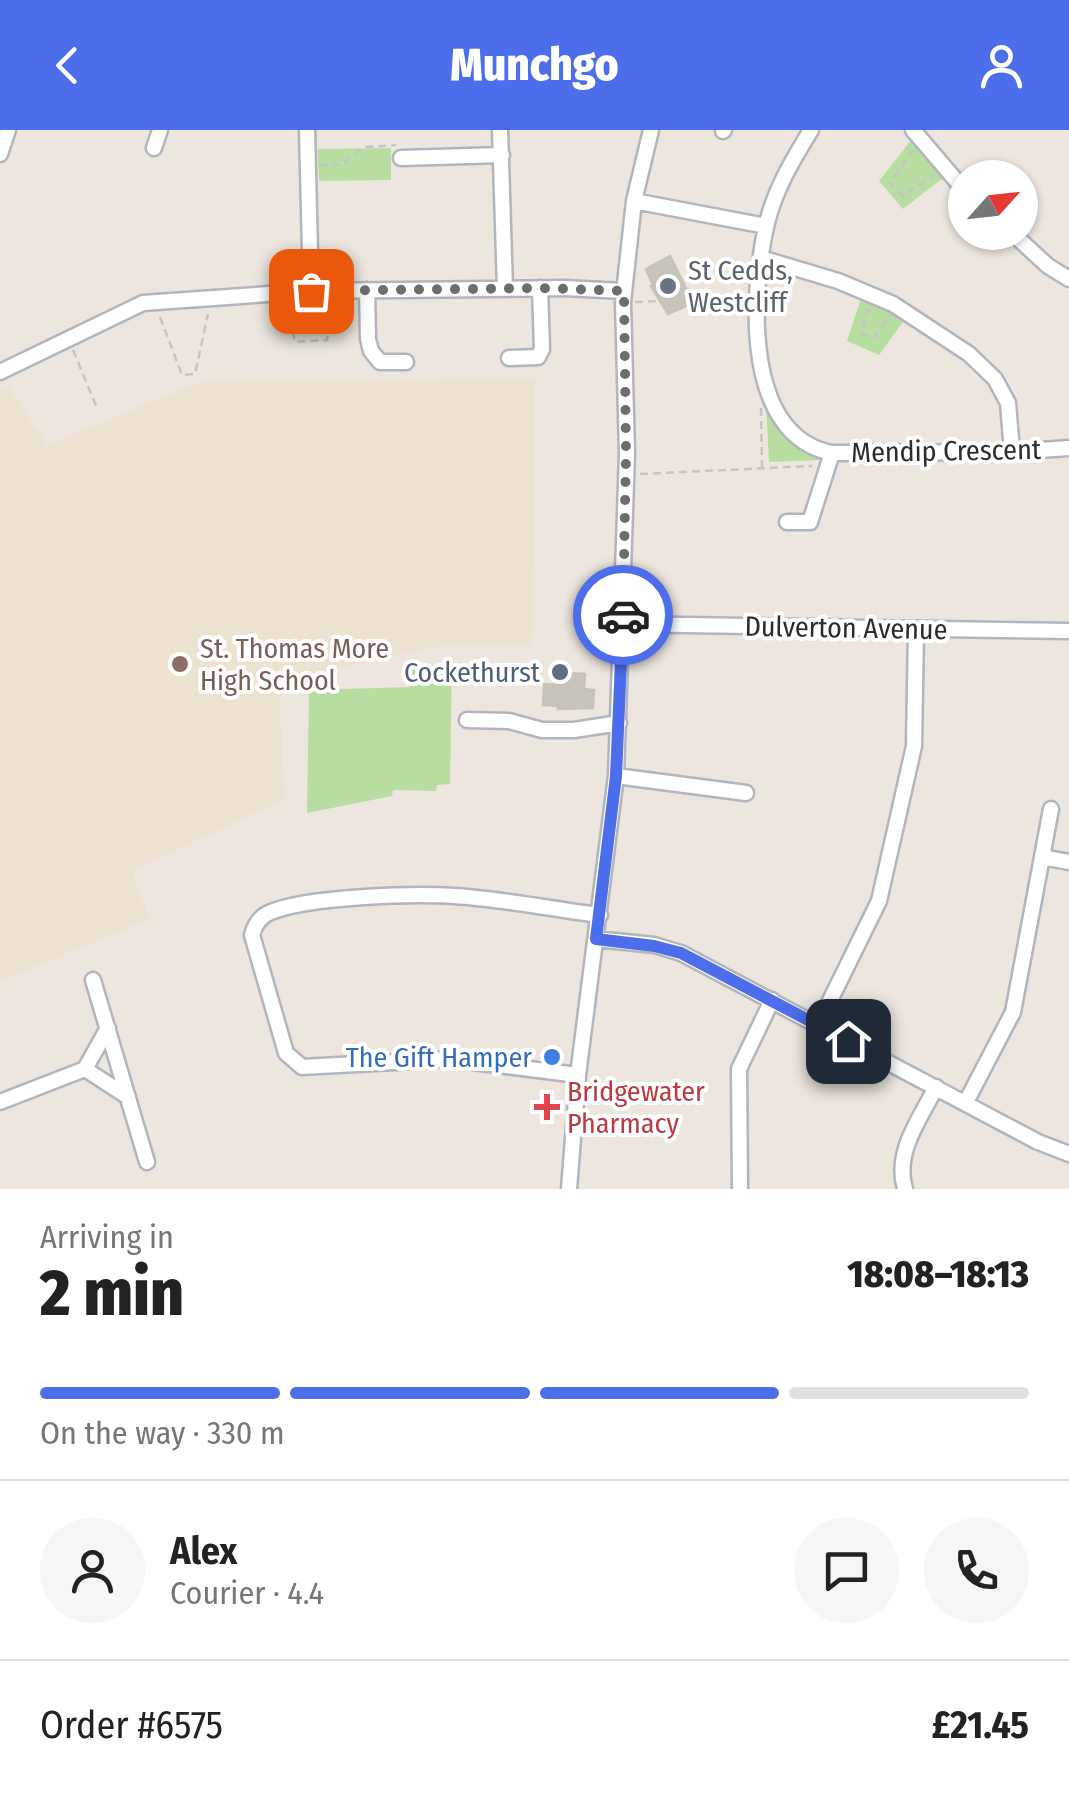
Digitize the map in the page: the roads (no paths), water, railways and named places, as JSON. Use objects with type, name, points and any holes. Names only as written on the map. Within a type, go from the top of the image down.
[{"type":"street","points":[[0,154],[8,130]]},
{"type":"street","points":[[154,148],[160,130]]},
{"type":"street","points":[[308,130],[311,291]]},
{"type":"street","points":[[500,130],[505,288]]},
{"type":"street","points":[[569,1189],[578,1075],[616,776],[626,475],[623,296],[634,201],[652,130]]},
{"type":"street","name":"Mendip Crescent","points":[[811,130],[784,175],[766,226],[762,258],[757,310],[761,376],[782,426],[821,451],[832,453],[1069,448]]},
{"type":"street","points":[[917,135],[948,173]]},
{"type":"street","points":[[401,151],[502,155]]},
{"type":"street","points":[[634,201],[766,226]]},
{"type":"street","points":[[1031,250],[1069,279]]},
{"type":"street","points":[[762,258],[896,306],[968,354],[995,378],[1008,402],[1012,452]]},
{"type":"street","points":[[0,372],[154,302],[311,291],[505,288],[623,296]]},
{"type":"street","points":[[509,358],[538,357],[542,349],[540,288]]},
{"type":"street","points":[[367,290],[371,352],[380,362],[406,362]]},
{"type":"street","points":[[787,522],[810,522],[832,453]]},
{"type":"street","name":"Dulverton Avenue","points":[[623,624],[1069,631]]},
{"type":"street","points":[[818,1025],[879,901],[914,746],[916,629]]},
{"type":"street","points":[[467,720],[509,722],[542,730],[619,723]]},
{"type":"street","points":[[616,776],[746,793]]},
{"type":"street","points":[[966,1102],[1013,1012],[1051,809]]},
{"type":"street","points":[[1042,856],[1069,862]]},
{"type":"street","points":[[578,1075],[449,1059],[302,1067],[286,1053],[252,935],[268,912],[299,904],[413,895],[454,896],[600,914]]},
{"type":"street","points":[[596,939],[681,953],[1038,1142],[1069,1154]]},
{"type":"street","points":[[93,980],[147,1162]]},
{"type":"street","points":[[740,1189],[739,1069],[772,1000]]},
{"type":"street","points":[[0,1102],[86,1068],[108,1028]]},
{"type":"street","points":[[86,1068],[128,1097]]},
{"type":"street","points":[[905,1189],[905,1147],[936,1087]]},
{"type":"place","name":"St Cedds, Westcliff","points":[[668,286]]},
{"type":"place","name":"St. Thomas More High School","points":[[180,664]]},
{"type":"place","name":"Cockethurst","points":[[560,672]]},
{"type":"place","name":"The Gift Hamper","points":[[552,1057]]},
{"type":"place","name":"Bridgewater Pharmacy","points":[[547,1107]]}]
